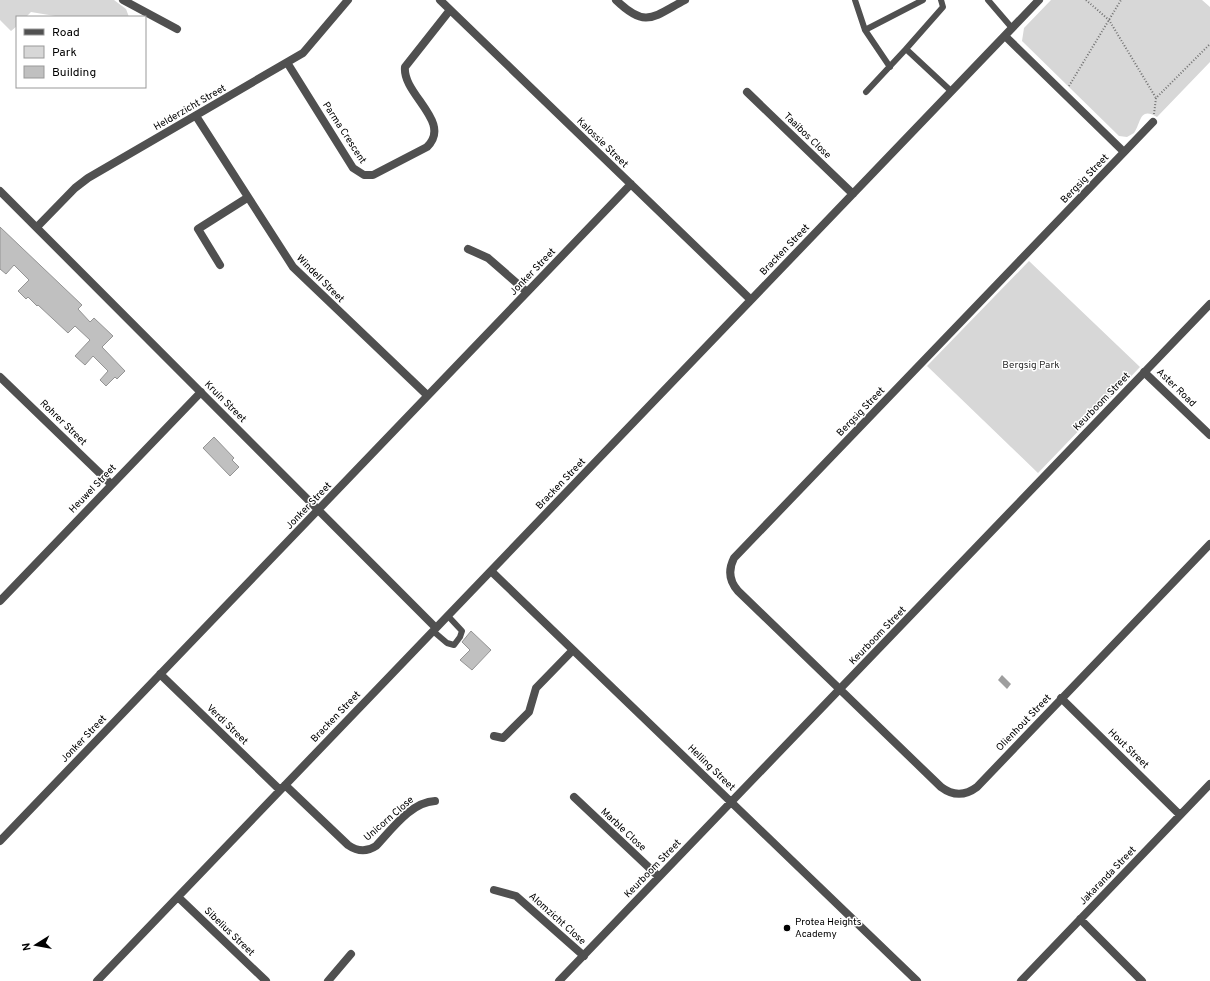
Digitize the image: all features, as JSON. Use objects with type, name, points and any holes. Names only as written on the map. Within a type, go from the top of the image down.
[{"type":"street","points":[[123,0],[145,14],[177,29]]},
{"type":"street","name":"Helderzicht Street","points":[[37,227],[81,183],[288,64],[312,45],[348,0]]},
{"type":"street","name":"Kalossie Street","points":[[440,0],[751,300]]},
{"type":"street","points":[[616,0],[632,14],[642,18],[652,17],[685,0]]},
{"type":"street","name":"Bracken Street","points":[[97,981],[1039,0]]},
{"type":"street","name":"Parma Crescent","points":[[288,64],[353,168],[364,175],[373,175],[427,147],[433,140],[434,126],[407,79],[405,68],[450,10]]},
{"type":"street","name":"Bergsig Street","points":[[1005,36],[1124,152]]},
{"type":"street","name":"Taaibos Close","points":[[747,92],[853,194]]},
{"type":"street","name":"Windell Street","points":[[196,116],[247,198],[293,267],[427,395]]},
{"type":"street","name":"Bergsig Street","points":[[840,689],[734,587],[730,572],[734,558],[1153,122]]},
{"type":"street","name":"Jonker Street","points":[[0,841],[631,184]]},
{"type":"street","name":"Kruin Street","points":[[0,191],[319,510],[435,629]]},
{"type":"street","points":[[220,265],[198,229],[247,198]]},
{"type":"street","points":[[468,249],[488,258],[527,292]]},
{"type":"street","name":"Keurboom Street","points":[[559,981],[1210,304]]},
{"type":"street","name":"Aster Road","points":[[1144,372],[1210,435]]},
{"type":"street","name":"Rohrer Street","points":[[0,377],[111,484]]},
{"type":"street","name":"Heuwel Street","points":[[0,601],[201,392]]},
{"type":"street","name":"Olienhout Street","points":[[840,689],[941,788],[958,794],[968,792],[977,787],[1210,544]]},
{"type":"street","name":"Helling Street","points":[[491,571],[917,981]]},
{"type":"street","points":[[494,736],[503,738],[529,712],[536,688],[573,650]]},
{"type":"street","name":"Verdi Street","points":[[160,674],[283,788]]},
{"type":"street","name":"Hout Street","points":[[1061,698],[1180,815]]},
{"type":"street","name":"Jakaranda Street","points":[[1021,981],[1210,784]]},
{"type":"street","name":"Unicorn Close","points":[[283,788],[348,845],[359,850],[369,850],[376,846],[417,806],[435,801]]},
{"type":"street","name":"Marble Close","points":[[574,797],[660,877]]},
{"type":"street","name":"Alomzicht Close","points":[[494,890],[516,896],[584,956]]},
{"type":"street","name":"Sibelius Street","points":[[178,897],[266,981]]},
{"type":"street","points":[[1080,919],[1142,981]]},
{"type":"street","points":[[328,981],[351,954]]},
{"type":"lane","points":[[855,0],[865,30],[890,67]]},
{"type":"lane","points":[[865,30],[924,0]]},
{"type":"lane","points":[[866,92],[943,7],[941,0]]},
{"type":"lane","points":[[988,0],[1012,28]]},
{"type":"lane","points":[[906,49],[951,91]]},
{"type":"lane","points":[[435,629],[447,643],[454,645],[460,637],[462,631],[448,616]]},
{"type":"path","points":[[1086,0],[1109,20],[1156,98]]},
{"type":"path","points":[[1064,94],[1122,0]]},
{"type":"path","points":[[1153,122],[1156,98],[1210,44]]},
{"type":"green space","points":[[0,0],[114,0],[126,9],[129,16],[55,16],[31,12],[27,16],[16,16],[16,27],[11,31],[0,20]]},
{"type":"green space","points":[[1051,0],[1202,0],[1210,7],[1210,62],[1157,117],[1151,114],[1144,115],[1134,133],[1127,137],[1119,136],[1022,41],[1024,28]]},
{"type":"green space","name":"Bergsig Park","points":[[1029,261],[1140,367],[1038,473],[927,366]]},
{"type":"shaded area","points":[[1002,675],[1011,684],[1007,689],[998,680]]},
{"type":"building","points":[[0,227],[82,305],[78,309],[90,322],[94,318],[113,336],[102,347],[125,371],[117,379],[115,377],[106,386],[100,380],[108,371],[93,356],[85,365],[75,356],[90,340],[75,326],[68,333],[38,305],[37,306],[28,297],[26,299],[18,291],[29,280],[14,265],[6,274],[0,269]]},
{"type":"building","points":[[214,437],[234,458],[232,460],[239,467],[230,476],[203,448]]},
{"type":"building","points":[[471,631],[491,650],[472,670],[460,660],[470,650],[462,642]]},
{"type":"place","name":"Protea Heights Academy","points":[[787,928]]}]
